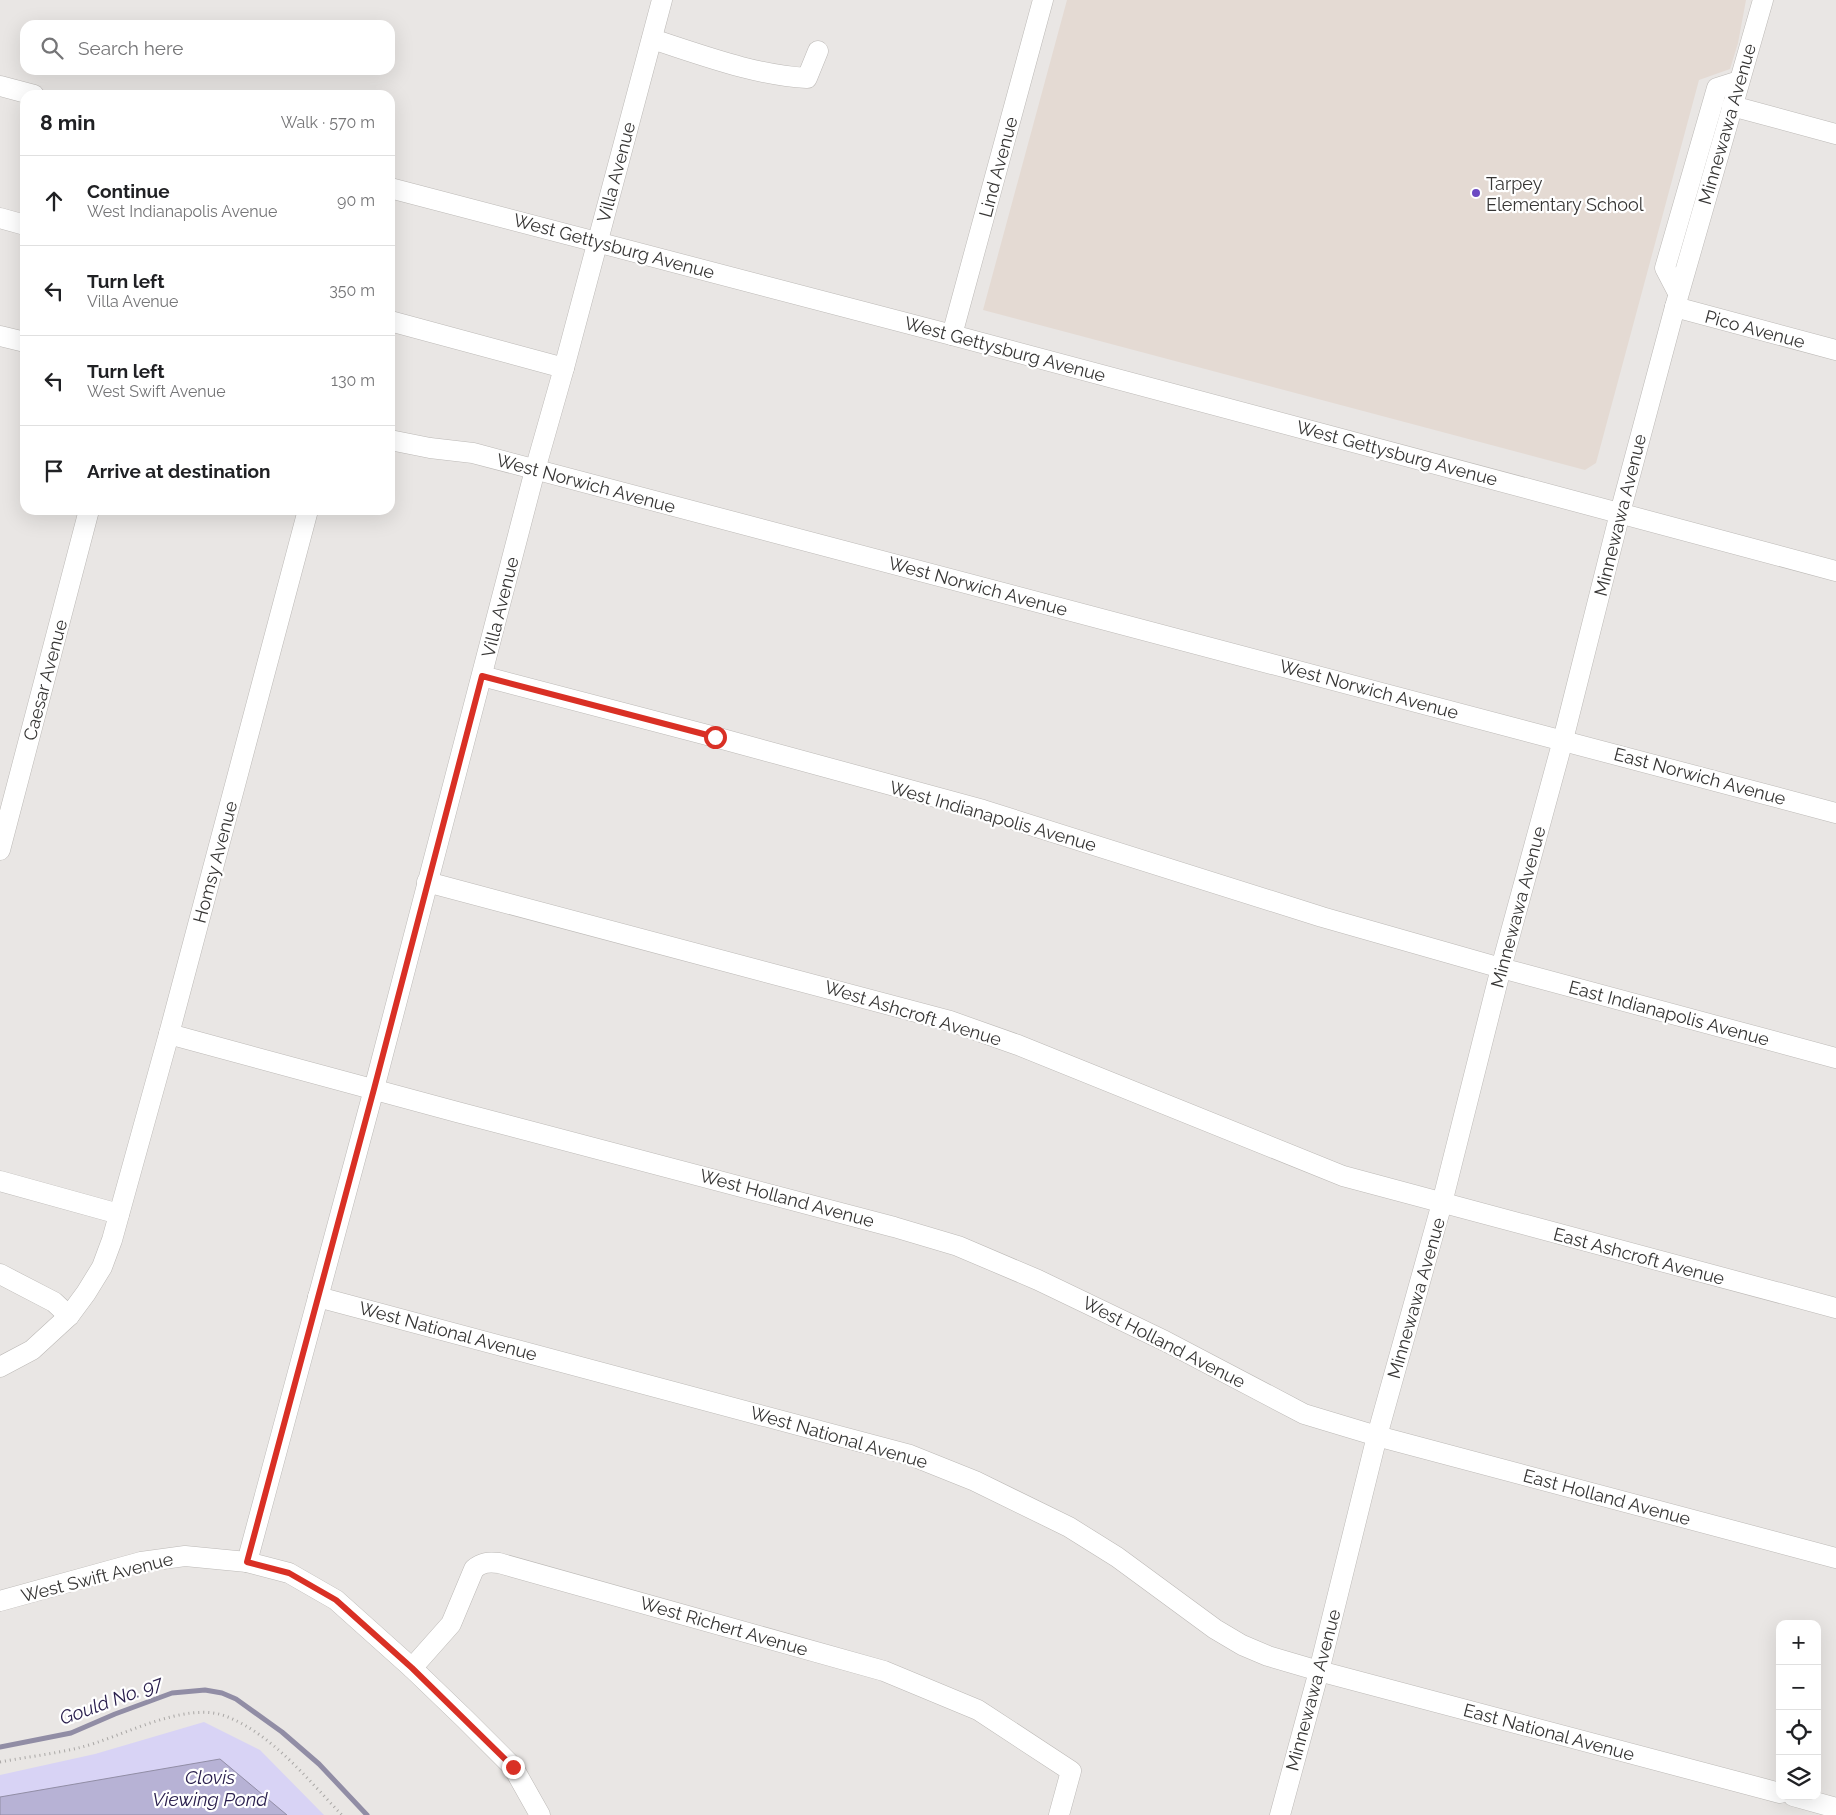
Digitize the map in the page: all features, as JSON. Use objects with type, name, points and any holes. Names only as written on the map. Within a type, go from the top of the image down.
[{"type":"street","name":"Villa Avenue","points":[[247,1562],[374,1089],[535,470],[662,0]]},
{"type":"street","name":"Lind Avenue","points":[[952,335],[1043,0]]},
{"type":"street","name":"Minnewawa Avenue","points":[[1280,1815],[1319,1671],[1377,1436],[1442,1203],[1501,968],[1563,740],[1676,300],[1763,0]]},
{"type":"street","points":[[652,39],[711,58],[781,77],[807,78],[818,51]]},
{"type":"street","points":[[1676,300],[1665,268],[1711,107],[1717,88],[1739,81]]},
{"type":"street","points":[[0,86],[20,91]]},
{"type":"street","points":[[1732,106],[1836,134]]},
{"type":"street","name":"West Gettysburg Avenue","points":[[395,189],[598,241],[1836,570]]},
{"type":"street","points":[[0,218],[20,224]]},
{"type":"street","name":"Pico Avenue","points":[[1676,300],[1836,350]]},
{"type":"street","points":[[395,322],[564,368]]},
{"type":"street","points":[[0,336],[20,341]]},
{"type":"street","name":"West Norwich Avenue","points":[[395,441],[430,448],[473,453],[1563,740]]},
{"type":"street","name":"Caesar Avenue","points":[[0,850],[88,515]]},
{"type":"street","name":"Homsy Avenue","points":[[119,1214],[170,1034],[307,515]]},
{"type":"street","name":"West Indianapolis Avenue","points":[[482,676],[983,810],[1322,917],[1501,968]]},
{"type":"street","name":"East Norwich Avenue","points":[[1563,740],[1836,813]]},
{"type":"street","name":"West Ashcroft Avenue","points":[[428,882],[950,1021],[1018,1046],[1342,1176],[1442,1203]]},
{"type":"street","name":"East Indianapolis Avenue","points":[[1501,968],[1836,1058]]},
{"type":"street","name":"West Holland Avenue","points":[[170,1034],[457,1112],[884,1224],[958,1246],[1038,1280],[1148,1333],[1304,1414],[1377,1436]]},
{"type":"street","points":[[0,1181],[119,1214],[102,1267],[70,1316],[32,1350],[0,1367]]},
{"type":"street","name":"East Ashcroft Avenue","points":[[1442,1203],[1836,1308]]},
{"type":"street","points":[[0,1274],[54,1302],[70,1316]]},
{"type":"street","name":"West National Avenue","points":[[318,1297],[910,1455],[975,1480],[1069,1527],[1124,1563],[1215,1629],[1242,1645],[1268,1656],[1319,1671]]},
{"type":"street","name":"East Holland Avenue","points":[[1377,1436],[1836,1558]]},
{"type":"street","name":"West Swift Avenue","points":[[0,1601],[141,1562],[185,1556],[247,1562],[289,1573],[336,1600],[412,1668],[513,1767],[540,1815]]},
{"type":"street","name":"West Richert Avenue","points":[[412,1668],[451,1624],[474,1569],[486,1562],[499,1564],[884,1671],[978,1710],[1071,1771],[1059,1815]]},
{"type":"street","name":"East National Avenue","points":[[1319,1671],[1776,1792]]},
{"type":"street","points":[[1807,1800],[1836,1808]]},
{"type":"path","points":[[0,1762],[79,1748],[178,1715],[198,1712],[214,1713],[227,1716],[270,1742],[342,1815]]},
{"type":"shaded area","points":[[1067,0],[1746,0],[1738,43],[1730,69],[1699,80],[1596,463],[1585,470],[983,310]]},
{"type":"shaded area","points":[[204,1722],[260,1750],[324,1815],[0,1815],[0,1775],[95,1754]]},
{"type":"water","name":"Clovis Viewing Pond","points":[[220,1759],[287,1815],[0,1815],[0,1797]]},
{"type":"waterway","name":"Gould No. 97","points":[[0,1747],[71,1733],[172,1693],[205,1690],[222,1693],[236,1699],[282,1732],[319,1764],[367,1815]]},
{"type":"place","name":"Tarpey Elementary School","points":[[1476,193]]},
{"type":"route","points":[[513,1767],[412,1668],[336,1600],[289,1573],[247,1562],[482,676],[715,737]]}]
